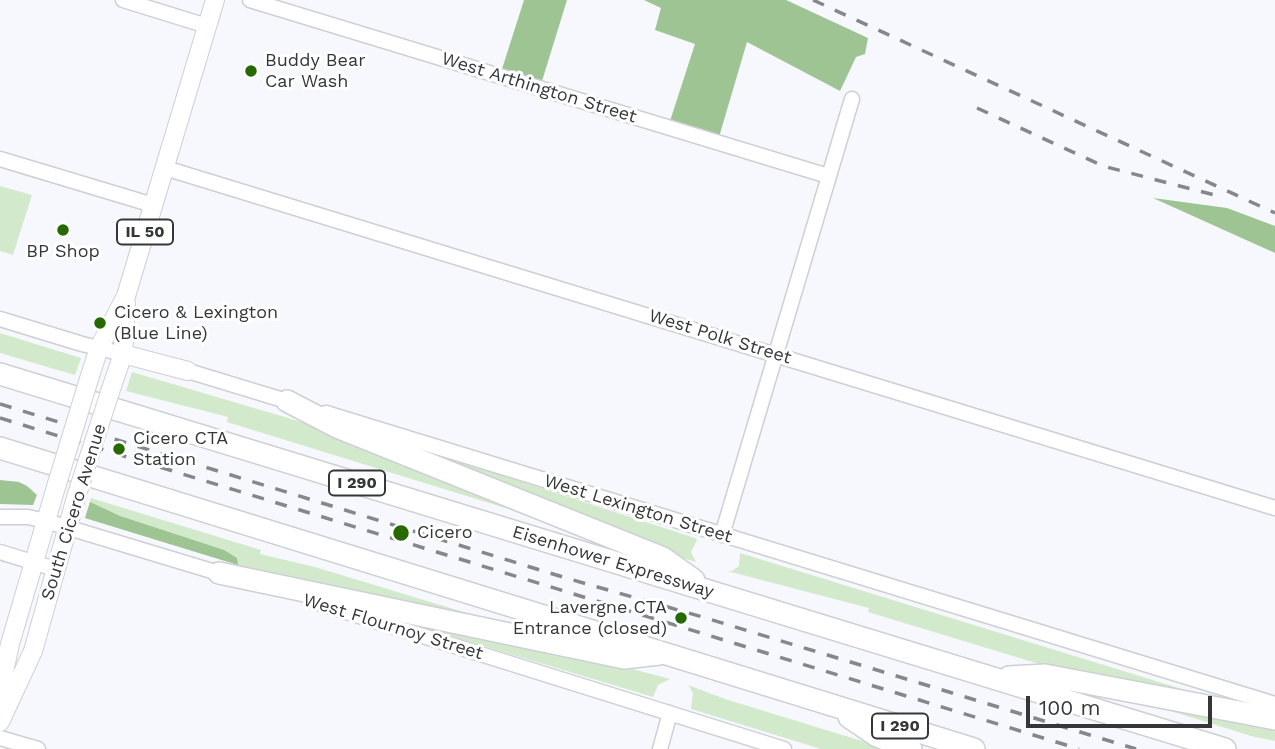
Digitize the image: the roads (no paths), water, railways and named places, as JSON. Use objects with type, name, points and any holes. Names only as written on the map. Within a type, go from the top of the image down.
[{"type":"highway","name":"Eisenhower Expressway","points":[[0,374],[1225,749]]},
{"type":"highway","points":[[287,401],[337,427],[663,558],[713,593]]},
{"type":"highway","name":"I 290","points":[[0,448],[974,749]]},
{"type":"highway","points":[[219,573],[624,658],[667,653]]},
{"type":"highway","points":[[996,678],[1045,675],[1275,719]]},
{"type":"highway","points":[[827,703],[877,736],[911,749]]},
{"type":"main road","name":"South Cicero Avenue","points":[[0,691],[33,562],[89,379],[99,348],[126,296],[215,0]]},
{"type":"main road","name":"South Cicero Avenue","points":[[0,722],[33,651],[66,526],[123,354],[126,296]]},
{"type":"main road","name":"West Lexington Street","points":[[123,354],[188,371]]},
{"type":"street","points":[[123,0],[207,26]]},
{"type":"street","name":"West Arthington Street","points":[[250,0],[828,176]]},
{"type":"street","points":[[722,534],[852,99]]},
{"type":"street","points":[[0,159],[153,205]]},
{"type":"street","name":"West Polk Street","points":[[165,168],[1275,508]]},
{"type":"street","name":"West Lexington Street","points":[[0,319],[123,354]]},
{"type":"street","name":"West Lexington Street","points":[[188,371],[1275,704]]},
{"type":"street","name":"West Flournoy Street","points":[[0,517],[28,517],[66,526],[784,749]]},
{"type":"street","points":[[0,552],[55,569]]},
{"type":"street","points":[[660,749],[670,713]]},
{"type":"street","points":[[0,738],[38,749]]},
{"type":"railway","points":[[813,0],[1275,213]]},
{"type":"railway","points":[[977,108],[1103,166],[1222,197]]},
{"type":"railway","points":[[0,404],[1136,749]]},
{"type":"railway","points":[[0,418],[1079,749]]},
{"type":"place","name":"Buddy Bear Car Wash","points":[[251,71]]},
{"type":"place","name":"BP Shop","points":[[63,230]]},
{"type":"place","name":"Cicero & Lexington (Blue Line)","points":[[100,323]]},
{"type":"place","name":"Cicero CTA Station","points":[[119,449]]},
{"type":"place","name":"Cicero","points":[[401,533]]},
{"type":"place","name":"Lavergne CTA Entrance (closed)","points":[[681,618]]}]
